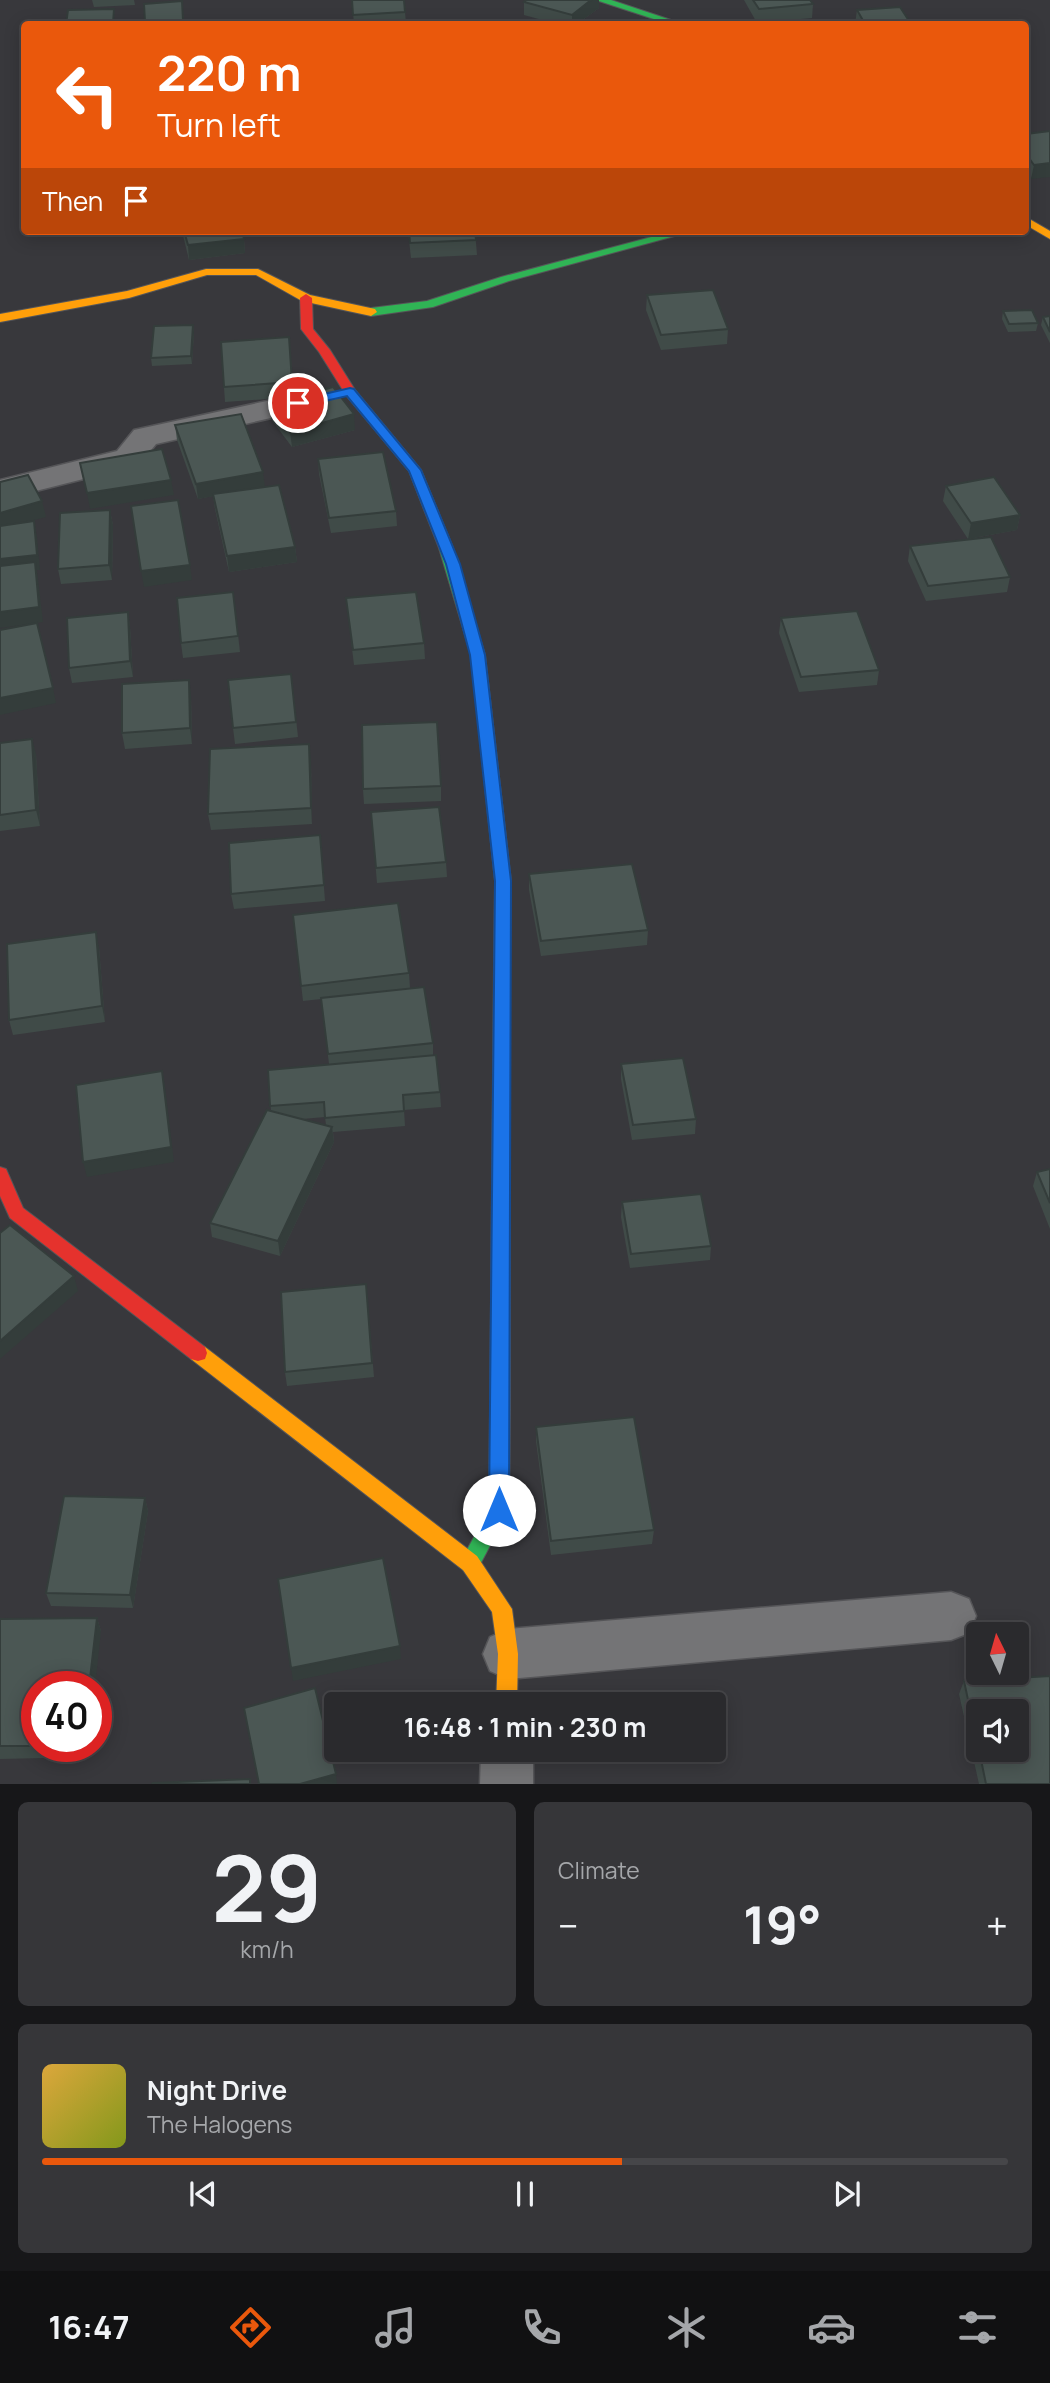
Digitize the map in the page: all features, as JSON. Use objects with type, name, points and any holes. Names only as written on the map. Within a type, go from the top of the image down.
[{"type":"street","points":[[600,0],[668,21]]},
{"type":"street","points":[[1029,222],[1050,236]]},
{"type":"street","points":[[0,318],[129,294],[206,272],[258,272],[306,298],[369,312],[429,304],[505,279],[672,235]]},
{"type":"street","points":[[306,298],[307,329],[350,392],[415,470],[453,564],[478,655],[503,881],[499,1510],[470,1563]]},
{"type":"street","points":[[0,490],[128,458],[145,437],[350,392]]},
{"type":"street","points":[[0,1174],[16,1213],[470,1563],[502,1609],[508,1654],[507,1692]]},
{"type":"street","points":[[508,1654],[951,1616]]},
{"type":"street","points":[[506,1784],[507,1762]]},
{"type":"building","points":[[352,0],[404,0],[405,12],[353,15]]},
{"type":"building","points":[[591,0],[572,15],[524,2]]},
{"type":"building","points":[[753,0],[810,0],[813,4],[759,9]]},
{"type":"building","points":[[182,1],[183,20],[145,21],[144,4]]},
{"type":"building","points":[[900,7],[909,21],[863,21],[857,10]]},
{"type":"building","points":[[114,9],[113,21],[66,21],[68,10]]},
{"type":"building","points":[[1050,131],[1050,163],[1034,165],[1029,158],[1029,134]]},
{"type":"building","points":[[185,235],[243,235],[244,239],[188,245]]},
{"type":"building","points":[[409,235],[475,235],[476,240],[410,243]]},
{"type":"building","points":[[713,290],[728,329],[661,335],[647,295]]},
{"type":"building","points":[[1032,310],[1038,323],[1009,324],[1003,311]]},
{"type":"building","points":[[1050,316],[1050,332],[1043,317]]},
{"type":"building","points":[[193,325],[191,356],[151,358],[154,326]]},
{"type":"building","points":[[289,337],[292,382],[224,387],[221,342]]},
{"type":"building","points":[[333,387],[354,414],[290,432],[270,404]]},
{"type":"building","points":[[241,414],[263,472],[196,484],[175,425]]},
{"type":"building","points":[[162,449],[171,480],[87,493],[80,463]]},
{"type":"building","points":[[383,452],[396,511],[329,518],[318,459]]},
{"type":"building","points":[[28,475],[42,501],[0,513],[0,482]]},
{"type":"building","points":[[994,477],[1020,515],[971,523],[946,486]]},
{"type":"building","points":[[279,485],[295,547],[227,556],[213,494]]},
{"type":"building","points":[[178,500],[190,565],[141,571],[131,506]]},
{"type":"building","points":[[110,510],[109,565],[58,569],[60,513]]},
{"type":"building","points":[[34,521],[37,555],[0,559],[0,526]]},
{"type":"building","points":[[991,537],[1010,577],[928,586],[910,546]]},
{"type":"building","points":[[35,562],[39,607],[0,612],[0,566]]},
{"type":"building","points":[[233,592],[238,636],[181,643],[177,598]]},
{"type":"building","points":[[416,592],[424,643],[353,650],[346,598]]},
{"type":"building","points":[[857,611],[879,670],[801,677],[781,618]]},
{"type":"building","points":[[128,612],[130,661],[69,668],[67,618]]},
{"type":"building","points":[[37,623],[53,688],[0,698],[0,630]]},
{"type":"building","points":[[291,674],[296,722],[233,728],[228,680]]},
{"type":"building","points":[[189,680],[190,728],[122,733],[122,684]]},
{"type":"building","points":[[437,722],[441,786],[363,789],[362,725]]},
{"type":"building","points":[[32,739],[36,810],[0,815],[0,743]]},
{"type":"building","points":[[309,744],[311,808],[208,814],[210,749]]},
{"type":"building","points":[[439,807],[446,862],[376,868],[371,812]]},
{"type":"building","points":[[320,835],[324,885],[231,894],[229,843]]},
{"type":"building","points":[[632,864],[648,930],[541,941],[529,874]]},
{"type":"building","points":[[398,903],[409,973],[301,986],[293,915]]},
{"type":"building","points":[[96,932],[102,1006],[9,1020],[7,944]]},
{"type":"building","points":[[424,987],[433,1043],[328,1054],[321,998]]},
{"type":"building","points":[[436,1055],[440,1092],[403,1095],[404,1111],[325,1118],[324,1102],[270,1106],[268,1070]]},
{"type":"building","points":[[683,1058],[696,1119],[633,1125],[621,1064]]},
{"type":"building","points":[[162,1071],[171,1147],[83,1162],[76,1085]]},
{"type":"building","points":[[267,1110],[332,1127],[278,1241],[210,1223]]},
{"type":"building","points":[[1050,1169],[1050,1203],[1037,1172]]},
{"type":"building","points":[[701,1194],[711,1246],[631,1254],[622,1202]]},
{"type":"building","points":[[10,1225],[74,1276],[0,1341],[0,1233]]},
{"type":"building","points":[[366,1284],[372,1363],[285,1372],[281,1292]]},
{"type":"building","points":[[634,1417],[654,1530],[551,1541],[536,1427]]},
{"type":"building","points":[[64,1496],[145,1498],[130,1595],[46,1593]]},
{"type":"building","points":[[383,1558],[400,1646],[291,1668],[278,1579]]},
{"type":"building","points":[[97,1618],[91,1671],[21,1671],[21,1746],[0,1746],[0,1619]]},
{"type":"building","points":[[1050,1676],[1050,1784],[986,1784],[981,1762],[1029,1762],[1029,1699],[968,1699],[964,1681],[966,1685],[1029,1685],[1029,1677]]},
{"type":"building","points":[[315,1688],[324,1725],[324,1762],[333,1762],[336,1774],[300,1784],[259,1784],[244,1708]]},
{"type":"building","points":[[250,1779],[250,1784],[152,1784],[153,1783]]},
{"type":"traffic: fast","points":[[601,0],[668,21]]},
{"type":"traffic: fast","points":[[371,312],[429,304],[505,279],[672,235]]},
{"type":"traffic: fast","points":[[446,548],[478,655],[503,881],[502,962]]},
{"type":"traffic: fast","points":[[470,1563],[499,1510],[500,1410]]},
{"type":"traffic: slow","points":[[1029,222],[1050,236]]},
{"type":"traffic: slow","points":[[0,318],[129,294],[206,272],[258,272],[306,298],[371,312]]},
{"type":"traffic: slow","points":[[500,1410],[502,962]]},
{"type":"traffic: slow","points":[[198,1353],[470,1563],[502,1609],[508,1654],[507,1692]]},
{"type":"traffic: jam","points":[[306,298],[307,329],[324,350],[350,392],[415,470],[446,548]]},
{"type":"traffic: jam","points":[[0,1174],[16,1213],[198,1353]]},
{"type":"route","points":[[298,403],[350,392],[415,470],[453,564],[478,655],[503,881],[499,1510]]}]
